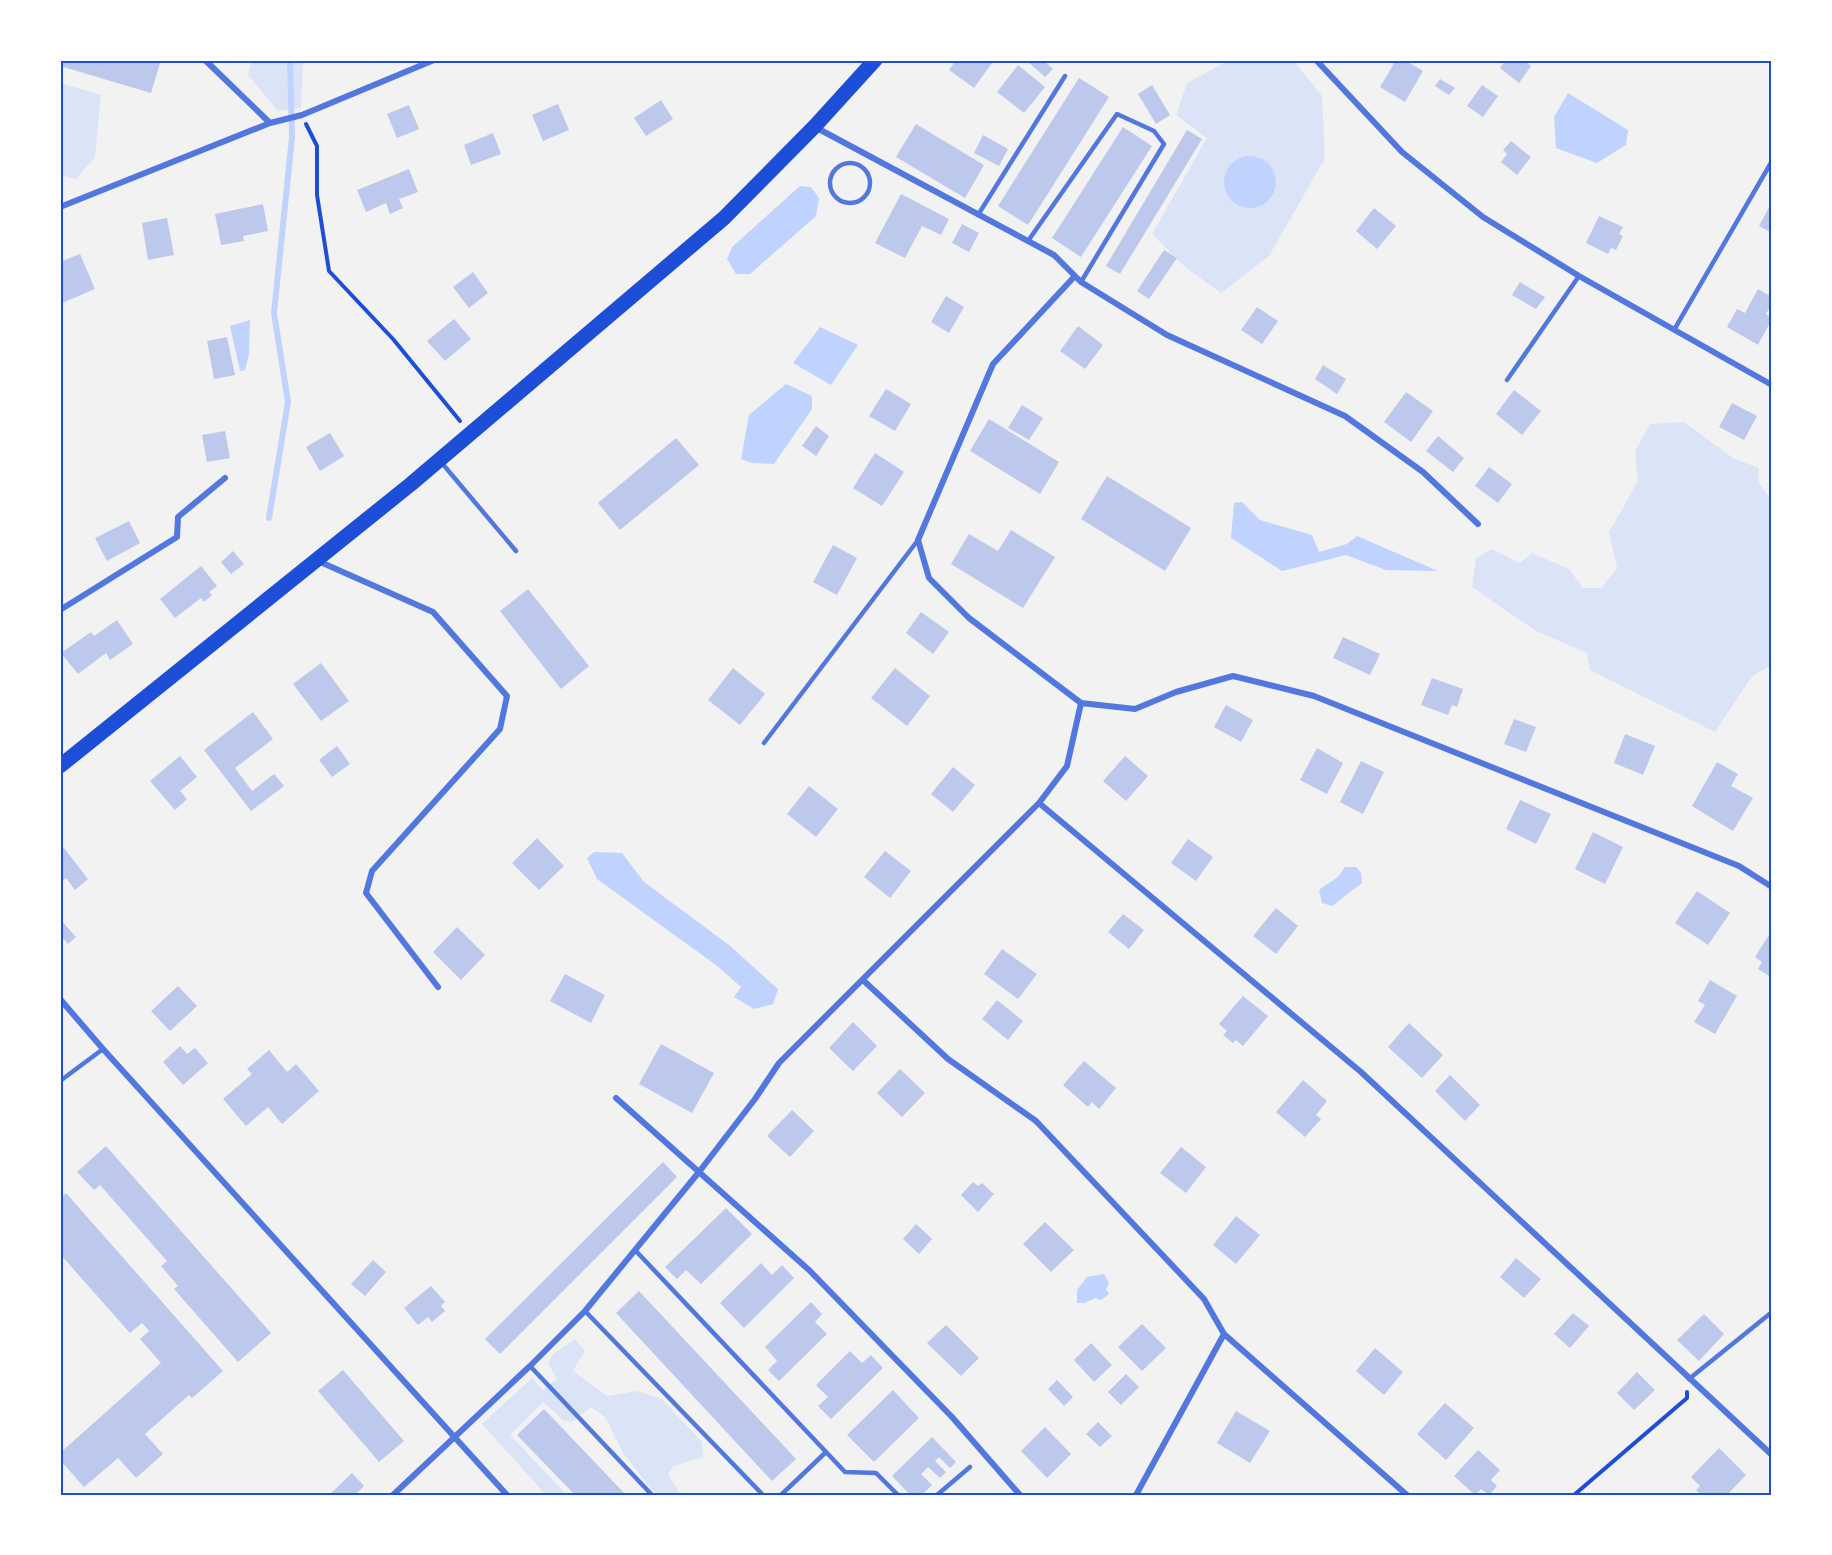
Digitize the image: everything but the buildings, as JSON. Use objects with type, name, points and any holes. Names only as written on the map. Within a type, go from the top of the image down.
[{"type":"main road","points":[[60,766],[440,460],[724,218],[815,126],[875,60]]},
{"type":"street","points":[[205,60],[270,123]]},
{"type":"street","points":[[60,207],[270,123],[302,115],[434,60]]},
{"type":"street","points":[[1316,60],[1402,152],[1483,217],[1579,276],[1772,385]]},
{"type":"street","points":[[815,126],[1054,255],[1081,282],[1167,335],[1345,416],[1423,472],[1478,524]]},
{"type":"street","points":[[1074,277],[993,364],[918,540],[929,578],[969,618],[1081,703],[1135,709],[1176,692],[1233,676],[1314,696],[1739,866],[1772,887]]},
{"type":"street","points":[[60,610],[177,537],[178,517],[225,478]]},
{"type":"street","points":[[317,561],[433,612],[507,696],[500,729],[372,871],[366,893],[438,987]]},
{"type":"street","points":[[393,1495],[585,1311],[699,1172],[755,1099],[779,1063],[864,981],[1039,803],[1067,766],[1081,703]]},
{"type":"street","points":[[1039,803],[1361,1072],[1772,1455]]},
{"type":"street","points":[[864,981],[948,1059],[1036,1121],[1204,1299],[1224,1334],[1407,1495]]},
{"type":"street","points":[[60,999],[507,1495]]},
{"type":"street","points":[[616,1098],[809,1270],[952,1417],[1020,1495]]},
{"type":"street","points":[[1136,1495],[1224,1334]]},
{"type":"lane","points":[[978,215],[1065,76]]},
{"type":"lane","points":[[1028,241],[1117,114],[1154,131],[1164,144],[1081,282]]},
{"type":"lane","points":[[859,166],[866,154]]},
{"type":"lane","points":[[1674,330],[1772,160]]},
{"type":"lane","points":[[850,163],[859,166],[869,178],[869,190],[860,201],[840,202],[835,198],[829,185],[833,172],[843,164],[850,163]]},
{"type":"lane","points":[[1507,380],[1579,276]]},
{"type":"lane","points":[[440,460],[516,551]]},
{"type":"lane","points":[[764,742],[918,540]]},
{"type":"lane","points":[[60,1082],[103,1049]]},
{"type":"lane","points":[[635,1250],[845,1472],[876,1473],[898,1495]]},
{"type":"lane","points":[[585,1311],[763,1495]]},
{"type":"lane","points":[[1689,1379],[1772,1312]]},
{"type":"lane","points":[[530,1366],[652,1495]]},
{"type":"lane","points":[[781,1495],[825,1453]]},
{"type":"lane","points":[[937,1495],[970,1467]]},
{"type":"path","points":[[302,115],[317,146],[317,195],[329,271],[393,339],[470,433]]},
{"type":"path","points":[[1574,1495],[1687,1398],[1689,1379]]},
{"type":"shaded area","points":[[252,60],[303,60],[301,108],[278,111],[248,75]]},
{"type":"shaded area","points":[[1239,60],[1293,60],[1322,96],[1325,158],[1269,256],[1221,293],[1185,267],[1152,234],[1207,138],[1176,115],[1187,83],[1224,63],[1239,63]]},
{"type":"shaded area","points":[[60,83],[101,95],[95,157],[76,179],[60,175]]},
{"type":"shaded area","points":[[1684,422],[1733,458],[1759,468],[1758,482],[1772,501],[1772,665],[1752,676],[1715,732],[1590,670],[1587,653],[1536,631],[1472,587],[1476,558],[1492,549],[1520,563],[1532,553],[1569,569],[1583,588],[1601,588],[1617,568],[1609,532],[1638,481],[1635,451],[1650,424]]},
{"type":"shaded area","points":[[575,1339],[585,1351],[573,1371],[607,1396],[638,1391],[662,1399],[702,1442],[703,1457],[674,1466],[668,1474],[681,1495],[656,1495],[623,1453],[605,1417],[591,1407],[572,1422],[563,1420],[543,1402],[510,1435],[567,1495],[546,1495],[482,1424],[532,1378],[543,1390],[557,1379],[548,1363],[553,1354]]},
{"type":"water","points":[[1568,93],[1628,130],[1626,145],[1597,163],[1556,148],[1554,117]]},
{"type":"water","points":[[1245,156],[1255,156],[1269,163],[1276,182],[1269,201],[1255,208],[1245,208],[1235,204],[1228,197],[1224,187],[1224,177],[1228,167],[1235,160]]},
{"type":"water","points":[[800,186],[811,187],[819,198],[816,216],[750,274],[736,274],[727,259],[732,247]]},
{"type":"water","points":[[250,320],[249,354],[245,370],[240,371],[230,326]]},
{"type":"water","points":[[820,327],[858,345],[831,385],[793,363]]},
{"type":"water","points":[[786,384],[812,396],[812,409],[774,464],[752,463],[741,459],[749,415]]},
{"type":"water","points":[[1242,502],[1260,520],[1312,535],[1319,552],[1347,544],[1357,536],[1438,571],[1386,570],[1346,555],[1282,571],[1231,538],[1234,503]]},
{"type":"water","points":[[594,852],[622,853],[644,882],[729,945],[778,989],[773,1004],[754,1009],[734,997],[741,987],[716,965],[597,879],[587,858]]},
{"type":"water","points":[[1345,867],[1356,867],[1361,873],[1362,883],[1332,906],[1322,903],[1319,890],[1337,878]]},
{"type":"water","points":[[1104,1274],[1109,1283],[1106,1289],[1109,1294],[1101,1300],[1095,1298],[1085,1303],[1077,1303],[1077,1290],[1087,1277]]},
{"type":"waterway","points":[[269,518],[288,402],[274,313],[292,137],[290,60]]}]
